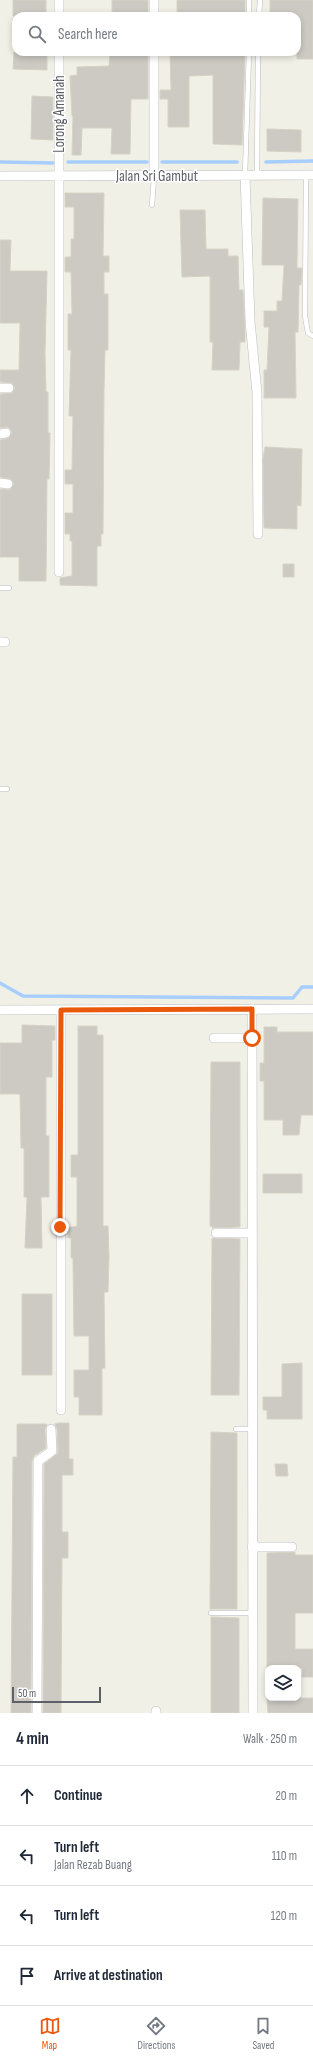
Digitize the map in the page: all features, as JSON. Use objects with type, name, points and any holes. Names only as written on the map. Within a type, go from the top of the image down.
[{"type":"street","points":[[59,0],[59,12]]},
{"type":"street","points":[[154,0],[154,12]]},
{"type":"street","name":"Lorong Amanah","points":[[59,56],[59,572]]},
{"type":"street","points":[[154,56],[154,177]]},
{"type":"street","points":[[245,175],[250,321],[257,393],[258,534]]},
{"type":"street","name":"Jalan Sri Gambut","points":[[0,176],[154,177],[310,175]]},
{"type":"street","points":[[252,1009],[251,1429],[253,1713]]},
{"type":"street","points":[[0,1010],[313,1009]]},
{"type":"street","points":[[61,1010],[61,1410]]},
{"type":"street","points":[[214,1038],[252,1038]]},
{"type":"street","points":[[216,1232],[252,1233]]},
{"type":"street","points":[[37,1713],[38,1461],[52,1451],[51,1429]]},
{"type":"street","points":[[252,1547],[292,1547]]},
{"type":"lane","points":[[249,0],[249,12]]},
{"type":"lane","points":[[259,12],[260,0]]},
{"type":"lane","points":[[245,175],[249,56]]},
{"type":"lane","points":[[257,175],[258,56]]},
{"type":"lane","points":[[310,175],[305,316],[308,333],[313,336]]},
{"type":"lane","points":[[152,205],[154,177]]},
{"type":"lane","points":[[0,588],[8,588]]},
{"type":"lane","points":[[0,789],[7,789]]},
{"type":"lane","points":[[236,1429],[251,1429]]},
{"type":"lane","points":[[211,1613],[253,1613]]},
{"type":"building","points":[[13,0],[46,0],[46,12],[13,12]]},
{"type":"building","points":[[112,0],[148,0],[148,12],[112,12]]},
{"type":"building","points":[[177,0],[245,0],[245,12],[177,12]]},
{"type":"building","points":[[270,0],[313,0],[313,59],[297,59],[297,56],[301,56],[301,12],[270,12]]},
{"type":"building","points":[[14,56],[47,56],[47,70],[13,69]]},
{"type":"building","points":[[110,56],[148,56],[148,99],[131,99],[130,154],[111,154],[112,128],[82,128],[81,155],[72,155],[73,116],[70,76],[77,75],[77,67],[109,66]]},
{"type":"building","points":[[170,56],[245,56],[242,145],[213,144],[213,75],[189,76],[189,127],[168,127],[168,99],[160,99],[160,90],[171,90]]},
{"type":"building","points":[[32,96],[53,97],[53,140],[31,139]]},
{"type":"building","points":[[267,129],[301,130],[301,152],[267,151]]},
{"type":"building","points":[[65,193],[104,193],[103,256],[109,256],[109,272],[104,272],[104,294],[108,294],[108,350],[105,350],[103,534],[101,534],[101,546],[97,546],[97,586],[60,585],[60,578],[72,576],[72,541],[70,541],[70,534],[65,534],[65,513],[73,513],[73,484],[65,484],[65,470],[72,470],[73,416],[69,416],[71,350],[68,350],[68,314],[72,314],[71,272],[65,272],[65,257],[71,257],[71,239],[74,239],[74,207],[65,207]]},
{"type":"building","points":[[263,198],[298,199],[297,268],[302,268],[301,285],[299,285],[298,332],[295,332],[296,398],[264,398],[264,370],[267,370],[269,327],[264,327],[264,311],[277,311],[277,301],[282,301],[284,265],[262,265]]},
{"type":"building","points":[[180,210],[205,210],[206,249],[228,249],[228,256],[238,256],[239,290],[243,290],[245,331],[245,342],[240,342],[239,370],[212,370],[213,342],[210,342],[210,276],[182,277]]},
{"type":"building","points":[[0,240],[11,240],[10,271],[47,271],[45,354],[46,392],[48,392],[48,433],[50,433],[49,479],[47,479],[46,581],[19,581],[19,557],[0,557],[0,489],[10,490],[14,484],[11,479],[0,477],[0,440],[9,438],[12,432],[8,427],[0,428],[0,394],[12,393],[15,388],[12,383],[0,382],[0,370],[19,370],[20,323],[0,323]]},
{"type":"building","points":[[265,447],[302,449],[301,506],[297,505],[297,529],[264,528],[263,459]]},
{"type":"building","points":[[283,564],[294,564],[294,577],[283,577]]},
{"type":"building","points":[[22,1025],[55,1026],[55,1040],[52,1040],[52,1077],[46,1077],[46,1136],[49,1136],[49,1197],[41,1197],[42,1248],[25,1248],[27,1197],[24,1197],[24,1148],[21,1148],[20,1094],[0,1094],[0,1043],[22,1043]]},
{"type":"building","points":[[78,1026],[97,1026],[97,1035],[103,1035],[103,1226],[108,1226],[109,1258],[108,1292],[104,1292],[105,1368],[102,1368],[102,1415],[79,1415],[79,1397],[74,1397],[74,1370],[89,1370],[89,1336],[74,1336],[73,1258],[71,1258],[71,1238],[68,1238],[68,1228],[77,1226],[77,1177],[71,1177],[71,1155],[78,1155]]},
{"type":"building","points":[[264,1027],[277,1027],[277,1032],[313,1032],[313,1115],[301,1115],[299,1135],[283,1135],[283,1120],[264,1120],[264,1081],[260,1081],[260,1063],[264,1063]]},
{"type":"building","points":[[211,1062],[240,1062],[240,1227],[212,1228],[212,1226],[210,1226]]},
{"type":"building","points":[[263,1174],[302,1174],[302,1193],[263,1193]]},
{"type":"building","points":[[212,1238],[240,1239],[239,1395],[211,1395]]},
{"type":"building","points":[[22,1294],[52,1294],[52,1375],[22,1375]]},
{"type":"building","points":[[302,1363],[302,1419],[267,1419],[267,1410],[263,1410],[263,1397],[282,1397],[282,1364]]},
{"type":"building","points":[[69,1423],[69,1459],[73,1459],[73,1475],[62,1475],[62,1532],[68,1532],[68,1558],[62,1558],[61,1713],[43,1713],[44,1464],[58,1453],[57,1429],[55,1424]]},
{"type":"building","points":[[17,1424],[47,1424],[45,1429],[46,1448],[34,1456],[32,1461],[31,1713],[11,1713],[13,1457],[17,1457]]},
{"type":"building","points":[[211,1432],[237,1433],[237,1609],[210,1609]]},
{"type":"building","points":[[275,1464],[287,1464],[288,1476],[276,1476]]},
{"type":"building","points":[[295,1552],[295,1555],[313,1555],[313,1613],[295,1613],[295,1649],[313,1649],[313,1677],[302,1677],[301,1665],[267,1665],[267,1553]]},
{"type":"building","points":[[211,1617],[239,1618],[239,1713],[211,1713]]},
{"type":"building","points":[[301,1698],[313,1698],[313,1713],[268,1713],[267,1701],[301,1701]]},
{"type":"waterway","points":[[266,162],[313,161]]},
{"type":"waterway","points":[[0,162],[54,163]]},
{"type":"waterway","points":[[68,162],[147,162]]},
{"type":"waterway","points":[[162,162],[237,162]]},
{"type":"waterway","points":[[0,983],[23,996],[293,998],[302,987],[313,987]]},
{"type":"route","points":[[60,1227],[62,1160],[61,1010],[252,1009],[252,1038]]}]
